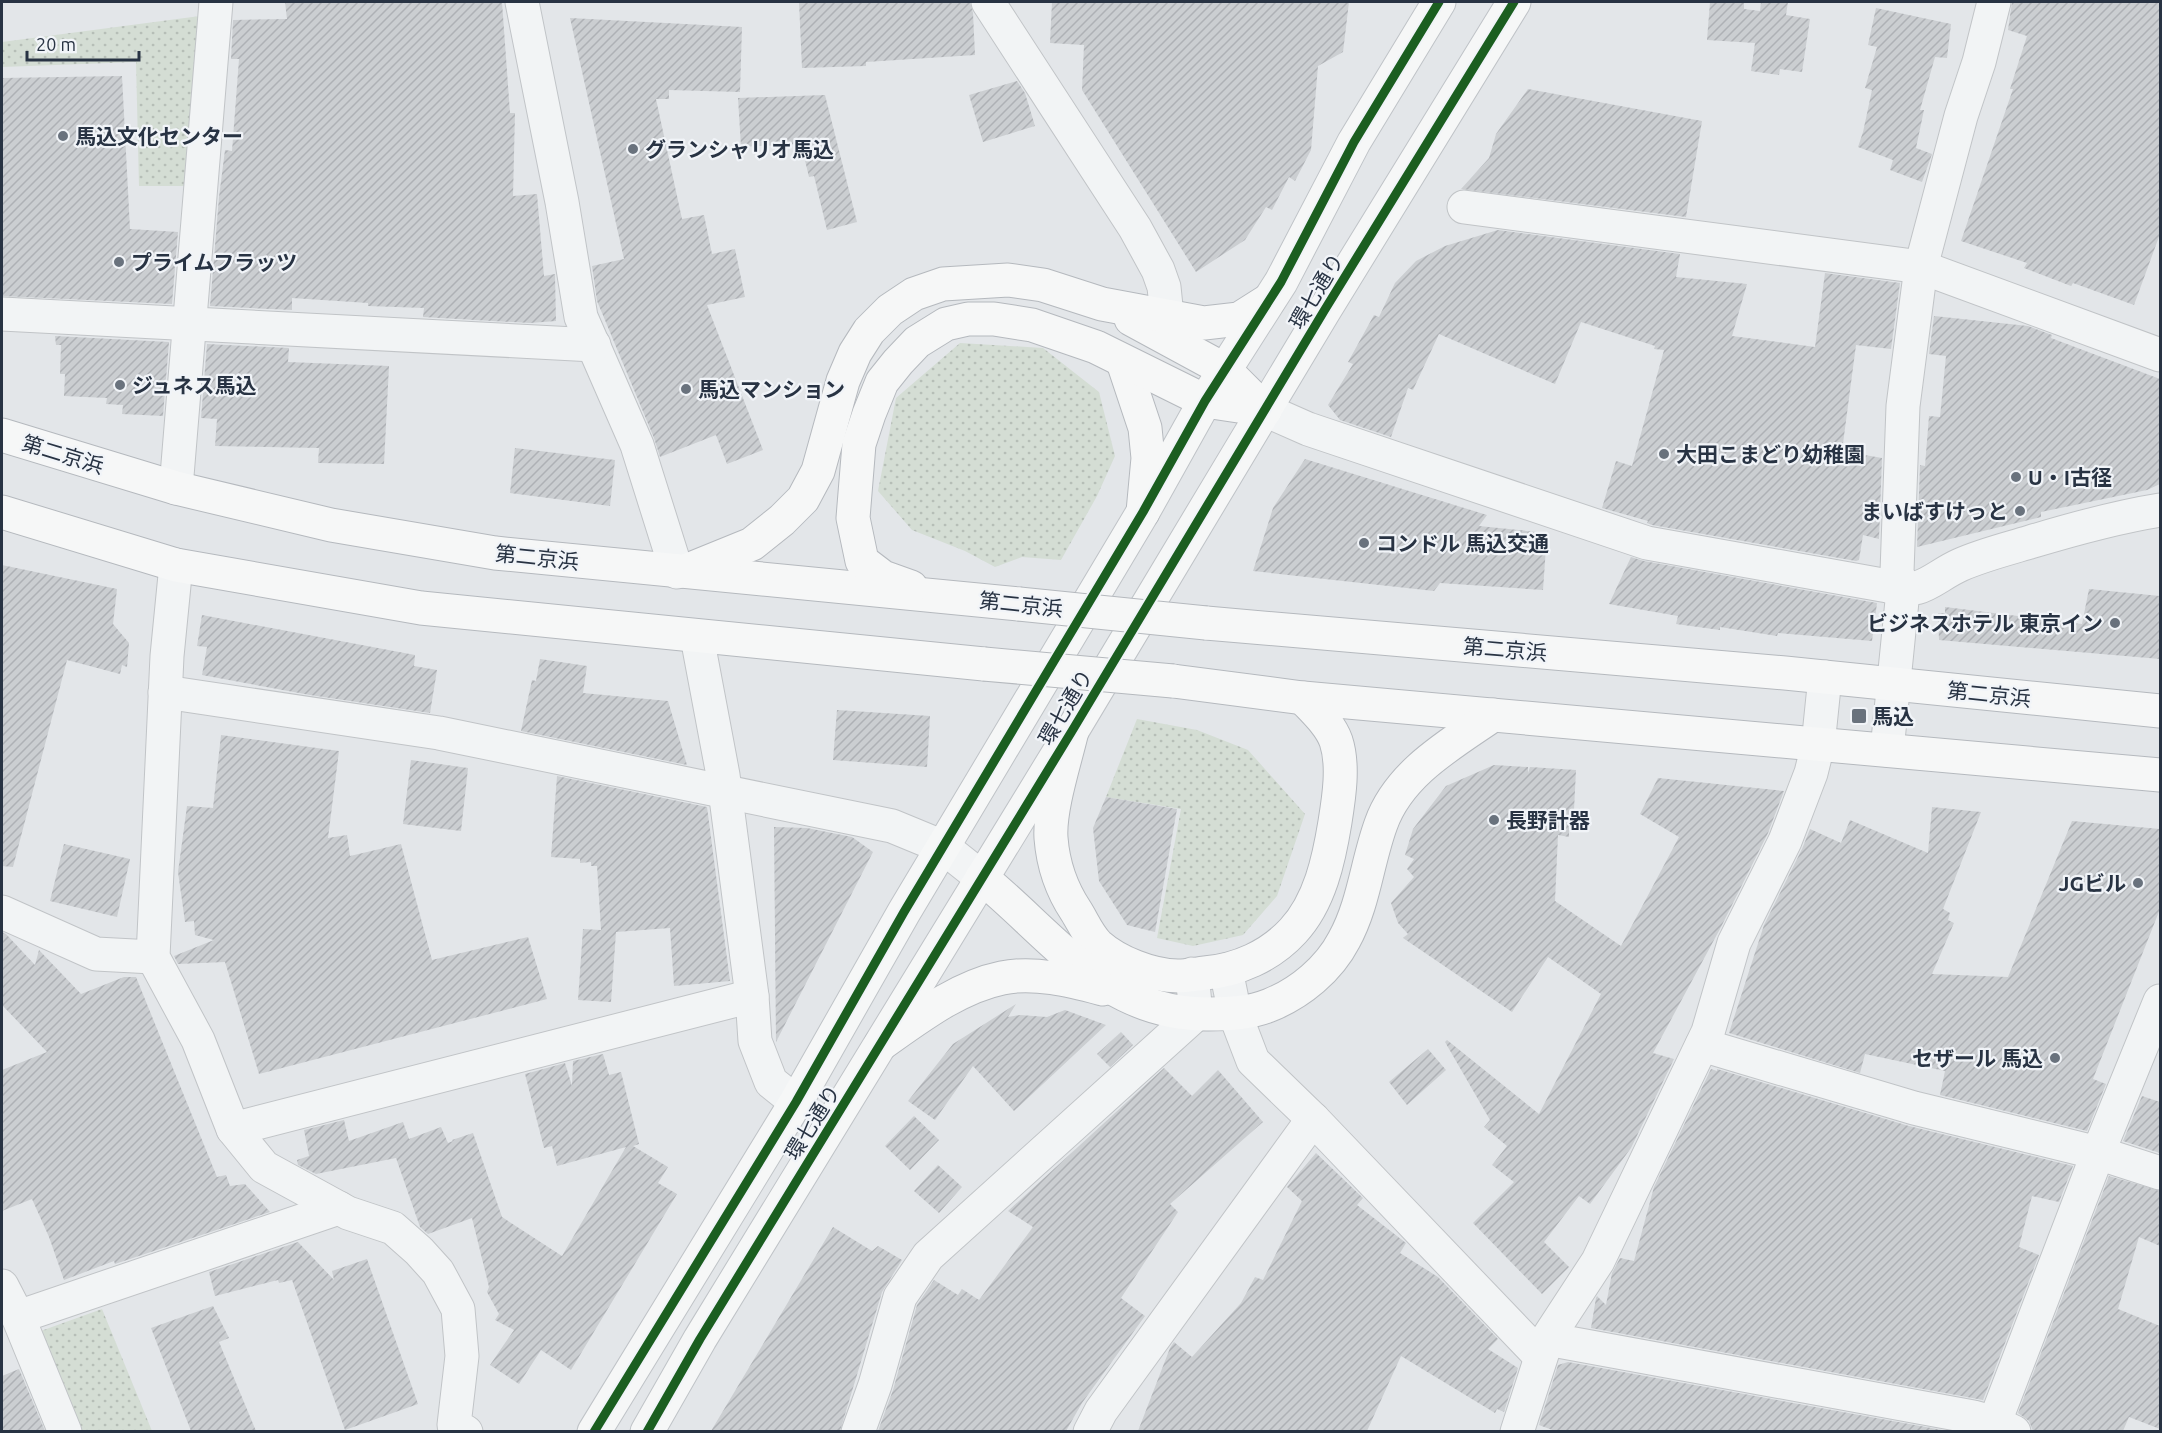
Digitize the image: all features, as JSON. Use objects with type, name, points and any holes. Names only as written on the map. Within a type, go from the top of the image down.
[{"type":"main road","points":[[1354,142],[1363,87],[1414,2]]},
{"type":"main road","name":"環七通り","points":[[594,1431],[796,1102],[943,847],[1143,512],[1205,401],[1281,282],[1354,142],[1439,2]]},
{"type":"main road","name":"環七通り","points":[[647,1431],[700,1339],[1072,731],[1425,144],[1514,2]]},
{"type":"main road","points":[[1425,144],[1491,73],[1536,2]]},
{"type":"main road","points":[[680,572],[752,544],[782,520],[803,499],[818,471],[840,390],[855,353],[869,331],[890,310],[914,294],[943,284],[1008,280],[1043,285],[1102,304],[1204,323],[1239,319],[1269,300]]},
{"type":"main road","points":[[1102,304],[1225,370],[1264,410]]},
{"type":"main road","points":[[933,595],[884,577],[862,561],[853,518],[859,444],[882,382],[917,342],[946,324],[994,319],[1032,325],[1096,348],[1205,401],[1264,410]]},
{"type":"main road","points":[[1123,362],[1145,428],[1147,466],[1143,512]]},
{"type":"main road","name":"第二京浜","points":[[2,435],[176,488],[331,525],[484,551],[1206,623],[1825,677],[2160,711]]},
{"type":"main road","points":[[2,512],[176,565],[421,608],[697,637],[1173,681],[1303,698],[2160,775]]},
{"type":"main road","points":[[1072,731],[1052,814],[1051,837],[1053,856],[1067,899],[1086,930],[1099,945],[1113,955],[1163,975],[1179,976],[1226,970],[1255,960],[1277,946],[1294,930],[1316,894],[1329,859],[1340,763],[1336,740],[1303,698]]},
{"type":"main road","points":[[881,1044],[923,1014],[962,992],[1004,977],[1040,976],[1066,980],[1119,993],[1161,1010],[1179,1014],[1235,1014],[1250,1012],[1277,1002],[1308,982],[1329,963],[1341,947],[1355,916],[1381,823],[1394,797],[1441,750],[1493,715]]},
{"type":"main road","points":[[982,878],[1067,956],[1119,993]]},
{"type":"street","points":[[176,488],[216,2]]},
{"type":"street","points":[[522,2],[562,202],[581,317],[637,445],[680,572]]},
{"type":"street","points":[[988,2],[1135,228],[1158,270],[1164,287],[1167,316]]},
{"type":"street","points":[[1887,750],[1903,591],[1897,572],[1903,406],[1922,267],[1961,116],[1979,62],[1994,2]]},
{"type":"street","points":[[1464,207],[1922,267],[2160,355]]},
{"type":"street","points":[[2,314],[594,345]]},
{"type":"street","points":[[1264,410],[1308,429],[1647,543],[1888,586],[1903,591],[1924,585],[1959,565],[1993,554],[2101,522],[2160,510]]},
{"type":"street","points":[[176,565],[165,692],[153,957],[198,1041],[233,1129],[264,1167],[348,1213],[393,1228],[438,1272],[458,1310],[462,1356],[454,1425],[466,1431]]},
{"type":"street","points":[[697,637],[725,792],[752,996],[755,1041],[771,1082],[796,1102]]},
{"type":"street","points":[[1517,1431],[1544,1348],[1598,1261],[1708,1032],[1734,943],[1785,841],[1811,773],[1818,745],[1825,677]]},
{"type":"street","points":[[165,692],[439,734],[892,826],[943,847],[982,878]]},
{"type":"street","points":[[2,912],[96,954],[153,957]]},
{"type":"street","points":[[1226,970],[1235,1014],[1253,1061],[1544,1348],[1961,1415],[2000,1429],[2098,1152],[2160,1001]]},
{"type":"street","points":[[858,1431],[900,1297],[928,1256],[1196,1014],[1192,974]]},
{"type":"street","points":[[233,1129],[752,996]]},
{"type":"street","points":[[1702,1045],[1914,1108],[2098,1152],[2160,1173]]},
{"type":"street","points":[[1090,1431],[1101,1411],[1314,1119]]},
{"type":"street","points":[[18,1317],[339,1208]]},
{"type":"street","points":[[2,1286],[18,1317],[65,1431]]},
{"type":"shaded area","points":[[200,16],[186,186],[139,186],[136,62],[2,67],[2,42]]},
{"type":"shaded area","points":[[960,343],[1043,348],[1099,392],[1115,456],[1097,496],[1061,560],[1022,557],[995,567],[965,551],[912,530],[878,491],[896,398]]},
{"type":"shaded area","points":[[1137,719],[1197,730],[1248,750],[1305,814],[1277,896],[1243,935],[1193,946],[1157,938],[1181,809],[1106,797]]},
{"type":"shaded area","points":[[102,1309],[152,1431],[78,1431],[38,1332]]},
{"type":"building","points":[[285,2],[502,2],[510,113],[515,113],[513,196],[537,194],[544,276],[555,274],[556,321],[530,323],[423,317],[424,308],[368,306],[368,303],[292,298],[292,310],[210,306],[225,150],[232,151],[239,59],[231,59],[233,20],[287,19]]},
{"type":"building","points":[[799,2],[970,2],[973,13],[975,55],[866,62],[866,66],[802,68]]},
{"type":"building","points":[[1052,2],[1349,2],[1343,52],[1318,66],[1311,150],[1295,181],[1289,177],[1272,210],[1266,207],[1245,240],[1196,272],[1082,90],[1084,45],[1050,43]]},
{"type":"building","points":[[1710,2],[1744,2],[1744,9],[1760,11],[1761,2],[1788,2],[1786,15],[1810,19],[1802,72],[1780,69],[1779,75],[1751,71],[1755,43],[1707,40]]},
{"type":"building","points":[[2012,2],[2160,2],[2160,234],[2134,305],[2073,283],[2071,286],[2024,268],[2027,263],[1961,241],[2013,89],[2010,89],[2027,36],[2008,30]]},
{"type":"building","points":[[1876,8],[1951,24],[1947,58],[1935,57],[1920,110],[1924,110],[1916,148],[1932,154],[1922,182],[1890,170],[1893,160],[1858,147],[1872,90],[1865,88],[1877,47],[1868,45]]},
{"type":"building","points":[[570,18],[742,27],[740,92],[669,90],[669,99],[656,99],[682,219],[704,215],[712,254],[735,249],[745,297],[707,305],[763,450],[727,464],[716,435],[660,457],[597,301],[592,266],[624,259]]},
{"type":"building","points":[[122,76],[130,229],[178,232],[172,304],[2,296],[2,78]]},
{"type":"building","points":[[1017,81],[1025,93],[1035,126],[983,142],[969,95]]},
{"type":"building","points":[[1528,89],[1702,121],[1686,217],[1461,189],[1489,158],[1496,134]]},
{"type":"building","points":[[825,95],[857,222],[827,230],[814,176],[809,177],[801,144],[741,147],[738,98]]},
{"type":"building","points":[[1498,230],[1680,254],[1676,277],[1747,284],[1732,336],[1815,347],[1825,273],[1900,283],[1891,349],[1856,345],[1842,451],[1882,458],[1879,539],[1863,535],[1859,560],[1856,561],[1652,525],[1647,523],[1648,521],[1602,508],[1616,461],[1632,466],[1664,350],[1654,349],[1655,346],[1581,322],[1555,384],[1439,334],[1413,390],[1408,388],[1391,437],[1340,420],[1328,405],[1353,364],[1348,362],[1374,315],[1379,317],[1395,283],[1416,261],[1445,246]]},
{"type":"building","points":[[1934,316],[2028,326],[2052,335],[2051,338],[2160,379],[2160,484],[2147,490],[2041,512],[2041,517],[1917,547],[1920,465],[1925,466],[1929,416],[1940,417],[1946,356],[1929,354]]},
{"type":"building","name":"ジュネス馬込","points":[[55,336],[169,342],[163,416],[122,414],[123,405],[106,404],[107,398],[64,396],[65,374],[60,374],[61,345],[56,345]]},
{"type":"building","points":[[207,344],[289,348],[288,362],[389,366],[384,464],[318,463],[319,448],[215,446],[217,419],[201,418]]},
{"type":"building","points":[[515,448],[615,460],[610,506],[510,493]]},
{"type":"building","name":"コンドル 馬込交通","points":[[1305,459],[1487,515],[1479,526],[1547,533],[1543,590],[1440,583],[1434,591],[1253,571],[1273,508]]},
{"type":"building","points":[[1631,557],[1877,603],[1872,641],[1778,633],[1777,636],[1720,627],[1720,630],[1676,624],[1678,616],[1609,604]]},
{"type":"building","points":[[2,565],[117,589],[113,624],[129,643],[127,667],[122,665],[120,674],[67,660],[13,867],[2,866]]},
{"type":"building","points":[[2089,589],[2160,596],[2160,659],[1939,640],[1938,613],[1945,613],[1945,607],[2082,624]]},
{"type":"building","points":[[202,615],[415,655],[414,666],[437,670],[430,713],[310,695],[202,675],[207,647],[197,646]]},
{"type":"building","points":[[540,659],[587,666],[583,693],[668,701],[687,765],[521,731],[532,680],[536,681]]},
{"type":"building","points":[[837,710],[930,716],[927,767],[833,760]]},
{"type":"building","points":[[221,735],[339,751],[328,838],[347,835],[350,856],[401,844],[432,960],[528,937],[547,999],[259,1074],[225,962],[178,964],[174,956],[214,940],[195,935],[194,921],[185,922],[178,872],[187,806],[213,808]]},
{"type":"building","points":[[411,760],[468,768],[461,831],[403,824]]},
{"type":"building","points":[[1494,765],[1528,767],[1528,773],[1530,767],[1576,770],[1574,810],[1569,812],[1569,837],[1558,835],[1555,901],[1621,946],[1679,837],[1640,814],[1658,778],[1784,791],[1768,833],[1721,927],[1653,1053],[1674,1059],[1631,1148],[1590,1204],[1579,1196],[1544,1242],[1569,1267],[1542,1294],[1473,1223],[1514,1182],[1492,1165],[1507,1146],[1484,1127],[1490,1120],[1445,1042],[1447,1040],[1539,1114],[1601,994],[1548,957],[1512,1012],[1403,938],[1408,934],[1398,923],[1391,903],[1414,877],[1407,869],[1414,859],[1405,855],[1413,829],[1446,786]]},
{"type":"building","points":[[557,776],[707,807],[730,981],[674,986],[670,928],[616,932],[611,1002],[578,1000],[583,929],[601,930],[597,866],[591,866],[591,862],[580,863],[580,859],[551,857]]},
{"type":"building","points":[[1106,797],[1177,809],[1155,932],[1127,925],[1099,881],[1093,828]]},
{"type":"building","points":[[1932,807],[1981,812],[1943,909],[1950,913],[1948,920],[1954,923],[1932,974],[2008,977],[2072,821],[2160,829],[2160,909],[2093,1079],[2106,1084],[2087,1131],[1940,1095],[1945,1071],[1865,1054],[1860,1073],[1729,1033],[1764,925],[1810,829],[1841,843],[1850,820],[1928,853]]},
{"type":"building","points":[[774,827],[807,828],[852,837],[873,852],[776,1042]]},
{"type":"building","points":[[64,844],[130,859],[117,917],[50,901]]},
{"type":"building","points":[[2,932],[35,965],[39,950],[81,994],[124,977],[136,977],[217,1177],[226,1175],[230,1186],[245,1184],[270,1212],[115,1264],[114,1261],[64,1280],[49,1237],[32,1199],[2,1211],[2,1070],[47,1052],[2,1005]]},
{"type":"building","points":[[1016,1004],[1008,1017],[1020,1015],[1047,1017],[1065,1010],[1106,1025],[1014,1111],[973,1066],[935,1120],[908,1101],[953,1044]]},
{"type":"building","points":[[1121,1032],[1133,1045],[1110,1067],[1097,1054]]},
{"type":"building","points":[[1428,1049],[1446,1070],[1407,1105],[1389,1082]]},
{"type":"building","points":[[603,1054],[609,1075],[621,1072],[639,1144],[633,1146],[668,1167],[658,1183],[677,1194],[571,1370],[541,1350],[519,1384],[490,1365],[514,1330],[495,1320],[499,1314],[487,1292],[489,1287],[472,1218],[428,1234],[420,1227],[396,1158],[316,1174],[298,1165],[297,1160],[309,1156],[304,1130],[344,1120],[349,1141],[403,1122],[409,1139],[441,1127],[448,1143],[473,1133],[502,1217],[562,1256],[626,1147],[557,1166],[552,1146],[544,1148],[525,1074],[565,1063],[572,1086],[573,1061]]},
{"type":"building","points":[[1164,1068],[1192,1096],[1218,1070],[1263,1122],[1170,1204],[1178,1212],[1121,1298],[1145,1316],[1082,1403],[1066,1431],[878,1431],[893,1390],[917,1305],[934,1280],[958,1295],[962,1289],[979,1300],[1033,1227],[1008,1211]]},
{"type":"building","points":[[1711,1069],[1909,1126],[2073,1166],[2059,1202],[2032,1196],[2019,1247],[2039,1255],[1983,1400],[1591,1328],[1596,1298],[1597,1296],[1606,1305],[1612,1273],[1620,1258],[1634,1261],[1654,1187]]},
{"type":"building","points":[[2142,1096],[2160,1102],[2160,1153],[2123,1141]]},
{"type":"building","points":[[914,1116],[939,1140],[910,1170],[885,1146]]},
{"type":"building","points":[[1316,1153],[1363,1198],[1357,1205],[1406,1243],[1400,1253],[1438,1277],[1498,1339],[1488,1349],[1518,1368],[1504,1412],[1497,1409],[1495,1413],[1401,1356],[1367,1431],[1138,1431],[1174,1342],[1192,1357],[1241,1303],[1255,1277],[1263,1280],[1302,1201],[1287,1187]]},
{"type":"building","points":[[938,1165],[962,1187],[939,1213],[914,1191]]},
{"type":"building","points":[[2109,1176],[2160,1191],[2160,1246],[2139,1237],[2118,1309],[2160,1326],[2160,1429],[2129,1417],[2123,1431],[2033,1431],[2029,1421],[2018,1413]]},
{"type":"building","points":[[833,1227],[872,1251],[878,1246],[902,1260],[882,1292],[840,1431],[711,1431]]},
{"type":"building","points":[[298,1242],[334,1280],[332,1271],[367,1259],[418,1404],[345,1430],[292,1280],[279,1283],[278,1280],[215,1296],[209,1272]]},
{"type":"building","points":[[213,1306],[229,1338],[219,1342],[256,1431],[191,1431],[151,1328]]},
{"type":"building","points":[[1568,1362],[1948,1431],[1555,1431],[1539,1425],[1558,1365]]},
{"type":"building","points":[[19,1369],[45,1431],[2,1431],[2,1376]]},
{"type":"cycle path","points":[[594,1432],[796,1102],[904,912],[1143,512],[1205,401],[1281,282],[1354,142],[1439,2]]},
{"type":"cycle path","points":[[647,1432],[700,1339],[1514,2]]},
{"type":"place","name":"馬込文化センター","points":[[63,136]]},
{"type":"place","name":"グランシャリオ馬込","points":[[633,149]]},
{"type":"place","name":"プライムフラッツ","points":[[119,262]]},
{"type":"place","name":"ジュネス馬込","points":[[120,385]]},
{"type":"place","name":"馬込マンション","points":[[686,389]]},
{"type":"place","name":"大田こまどり幼稚園","points":[[1664,454]]},
{"type":"place","name":"U・I古径","points":[[2016,477]]},
{"type":"place","name":"まいばすけっと","points":[[2020,511]]},
{"type":"place","name":"コンドル 馬込交通","points":[[1364,543]]},
{"type":"place","name":"ビジネスホテル 東京イン","points":[[2115,623]]},
{"type":"place","name":"馬込","points":[[1859,716]]},
{"type":"place","name":"長野計器","points":[[1494,820]]},
{"type":"place","name":"JGビル","points":[[2138,883]]},
{"type":"place","name":"セザール 馬込","points":[[2055,1058]]}]
